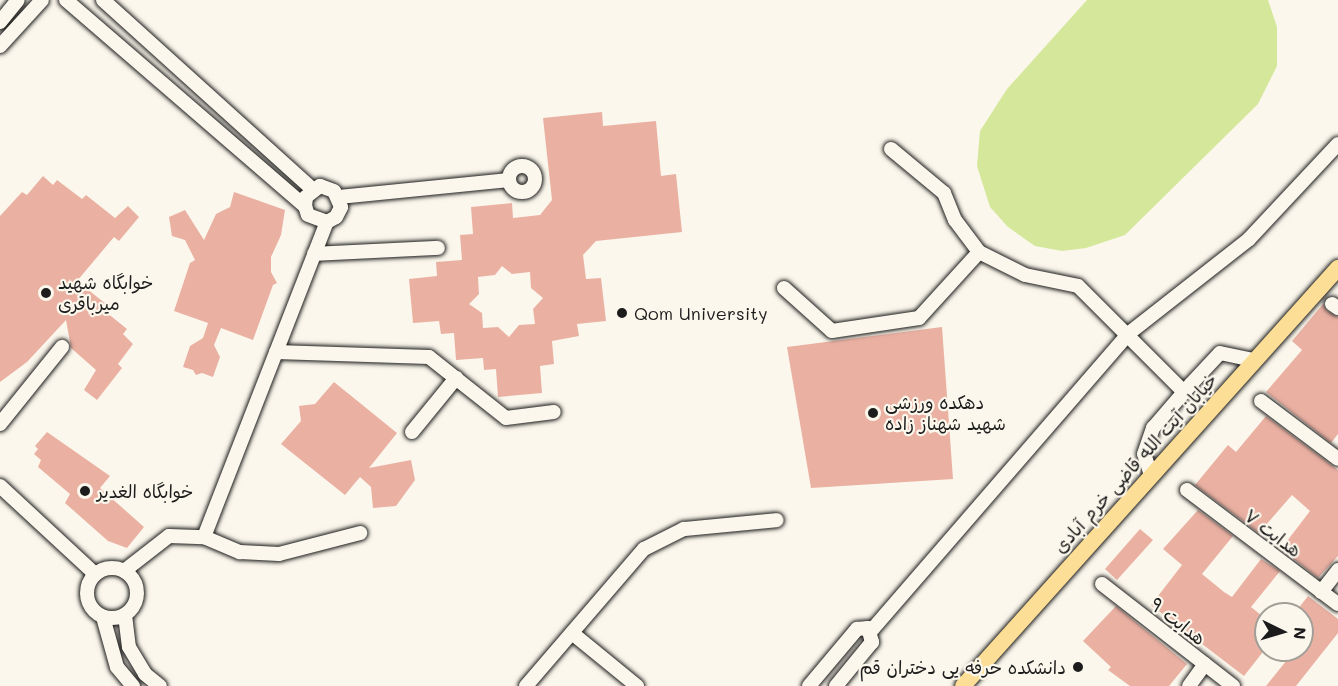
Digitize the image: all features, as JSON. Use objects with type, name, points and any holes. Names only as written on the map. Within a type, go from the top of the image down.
[{"type":"main road","name":"خیابان آیت الله قاضی خرم آبادی","points":[[963,686],[1252,360],[1338,268]]},
{"type":"street","points":[[0,21],[18,0]]},
{"type":"street","points":[[0,46],[42,0]]},
{"type":"street","points":[[66,0],[305,206],[316,221],[327,222],[336,217],[341,207],[339,197],[327,187],[312,189],[103,0]]},
{"type":"street","points":[[836,686],[872,642],[871,631],[1128,334],[1249,239],[1338,144]]},
{"type":"street","points":[[891,149],[944,193],[955,220],[979,252],[1025,275],[1078,286],[1185,393]]},
{"type":"street","points":[[339,197],[509,180]]},
{"type":"street","points":[[305,206],[312,189]]},
{"type":"street","points":[[204,537],[327,222]]},
{"type":"street","points":[[314,254],[438,248]]},
{"type":"street","points":[[784,288],[832,331],[919,318],[979,252]]},
{"type":"street","points":[[0,424],[62,347]]},
{"type":"street","points":[[276,352],[429,357],[506,418],[554,412]]},
{"type":"street","points":[[1151,475],[1144,454],[1153,428],[1220,353],[1252,360]]},
{"type":"street","points":[[412,432],[456,378]]},
{"type":"street","points":[[1261,401],[1338,459]]},
{"type":"street","points":[[0,486],[95,574]]},
{"type":"street","name":"هدایت ۷","points":[[1187,490],[1338,604]]},
{"type":"street","points":[[526,686],[644,549],[684,529],[777,520]]},
{"type":"street","points":[[124,571],[169,536],[204,537],[240,552],[279,554],[360,533]]},
{"type":"street","points":[[103,617],[125,615],[134,605],[137,593],[134,580],[124,571],[114,568],[95,574],[87,593],[88,603],[103,617],[105,634],[117,667],[133,686]]},
{"type":"street","points":[[1322,592],[1338,570]]},
{"type":"street","name":"هدایت ۹","points":[[1102,584],[1233,686]]},
{"type":"street","points":[[125,615],[129,647],[145,674],[160,686]]},
{"type":"street","points":[[809,686],[857,629],[864,627],[871,631]]},
{"type":"street","points":[[572,633],[636,686]]},
{"type":"street","points":[[1189,686],[1205,664]]},
{"type":"green space","points":[[1087,0],[1268,0],[1277,27],[1277,66],[1258,104],[1125,235],[1086,248],[1062,251],[1035,246],[1008,227],[990,207],[977,166],[980,131],[1007,89]]},
{"type":"building","points":[[602,112],[603,126],[656,121],[661,176],[676,174],[682,232],[596,241],[583,255],[586,279],[601,278],[606,321],[577,324],[579,336],[552,341],[554,364],[540,366],[542,393],[498,397],[496,369],[484,370],[483,358],[456,360],[454,333],[441,334],[439,321],[413,323],[409,279],[437,276],[436,262],[462,260],[460,235],[473,234],[471,207],[512,203],[513,218],[540,215],[552,200],[543,118]],"holes":[[[502,266],[512,274],[530,272],[531,288],[543,298],[533,309],[535,324],[519,325],[509,337],[498,327],[483,328],[482,313],[469,304],[479,294],[478,277],[495,275]]]},
{"type":"building","name":"خوابگاه شهید میرباقری","points":[[43,176],[53,185],[57,180],[82,199],[86,195],[115,218],[128,206],[139,217],[119,241],[114,237],[77,281],[106,304],[101,308],[127,329],[123,334],[133,344],[118,364],[122,368],[97,400],[84,390],[96,370],[71,348],[66,320],[27,362],[0,382],[0,216],[22,192],[27,195]]},
{"type":"building","points":[[234,192],[285,210],[281,235],[271,257],[271,272],[277,283],[273,285],[253,340],[221,328],[214,345],[220,357],[213,377],[202,373],[196,375],[193,370],[183,367],[190,346],[203,338],[208,323],[174,311],[190,263],[195,260],[185,240],[172,236],[169,217],[185,210],[204,240],[216,214],[230,207]]},
{"type":"building","points":[[1323,304],[1327,311],[1338,317],[1338,434],[1331,443],[1266,392],[1302,350],[1292,341]]},
{"type":"building","name":"دهکده ورزشی شهید شهناز زاده","points":[[942,327],[953,479],[811,488],[787,347]]},
{"type":"building","points":[[334,382],[397,433],[369,468],[411,460],[415,480],[396,506],[373,508],[371,487],[360,477],[345,495],[281,444],[301,421],[299,406],[315,404]]},
{"type":"building","points":[[1266,416],[1338,470],[1338,556],[1318,578],[1281,549],[1310,511],[1292,495],[1259,533],[1195,485],[1228,445],[1236,452]]},
{"type":"building","name":"خوابگاه الغدیر","points":[[47,432],[110,476],[100,488],[144,527],[127,548],[108,541],[65,503],[70,494],[38,467],[41,460],[34,454],[38,449],[35,446]]},
{"type":"building","points":[[1198,510],[1233,536],[1202,574],[1224,592],[1232,597],[1261,559],[1280,571],[1251,607],[1254,609],[1255,662],[1244,676],[1151,605],[1182,565],[1163,549]]},
{"type":"building","points":[[1140,529],[1153,540],[1117,580],[1105,569]]},
{"type":"building","points":[[1308,596],[1338,619],[1338,633],[1296,686],[1266,686],[1285,662],[1314,662],[1314,602],[1303,602]]},
{"type":"building","points":[[1116,606],[1187,664],[1169,686],[1130,686],[1108,670],[1111,667],[1083,641]]},
{"type":"place","name":"خوابگاه شهید میرباقری","points":[[46,293]]},
{"type":"place","name":"Qom University","points":[[622,313]]},
{"type":"place","name":"دهکده ورزشی شهید شهناز زاده","points":[[873,413]]},
{"type":"place","name":"خوابگاه الغدیر","points":[[85,491]]},
{"type":"place","name":"دانشکده حرفه یی دختران قم","points":[[1078,667]]}]
